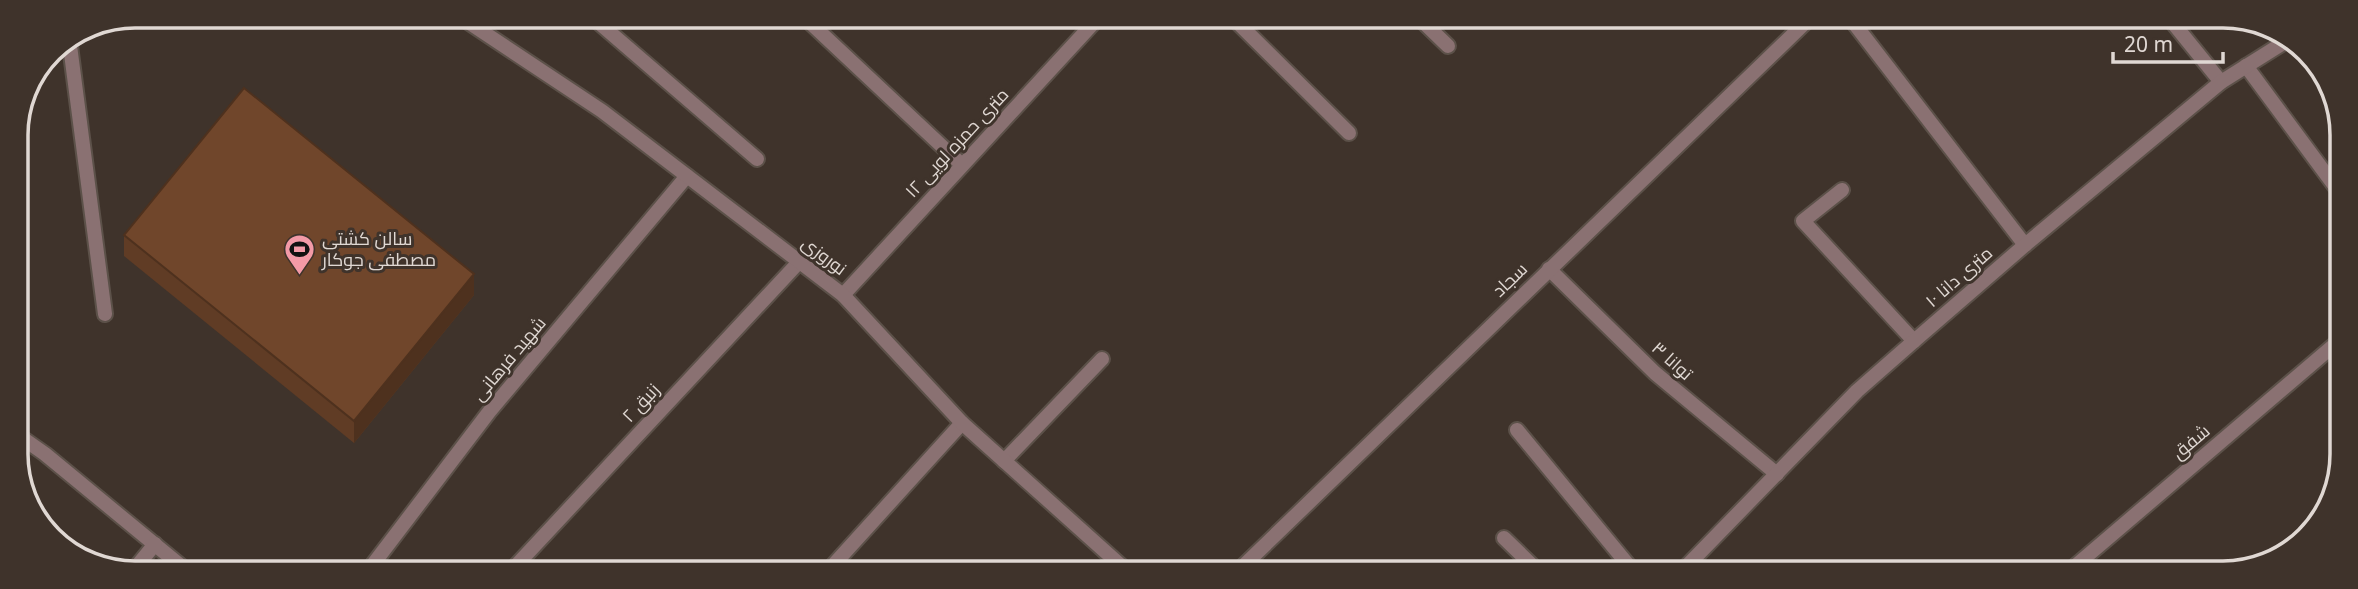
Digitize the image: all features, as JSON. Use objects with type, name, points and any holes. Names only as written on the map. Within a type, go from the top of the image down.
[{"type":"street","name":"نوروزی","points":[[477,28],[602,111],[843,295],[962,423],[1116,561]]},
{"type":"street","points":[[605,28],[757,159]]},
{"type":"street","points":[[816,28],[962,165]]},
{"type":"street","name":"۱۲ متری حمزه لویی","points":[[843,295],[1089,28]]},
{"type":"street","points":[[1244,28],[1349,133]]},
{"type":"street","points":[[1429,28],[1448,46]]},
{"type":"street","name":"سجاد","points":[[1248,561],[1800,28]]},
{"type":"street","points":[[1858,28],[2025,245]]},
{"type":"street","points":[[2177,28],[2221,82]]},
{"type":"street","name":"۱۰ متری دانا","points":[[1692,561],[1857,391],[2025,245],[2221,82],[2280,45]]},
{"type":"street","points":[[71,50],[105,314]]},
{"type":"street","points":[[2246,66],[2330,179]]},
{"type":"street","name":"شهید فرهانی","points":[[376,561],[489,412],[687,176]]},
{"type":"street","points":[[1842,190],[1803,221],[1914,341]]},
{"type":"street","name":"زنبق ۲","points":[[520,561],[799,262]]},
{"type":"street","name":"توانا ۳","points":[[1549,269],[1655,373],[1777,474]]},
{"type":"street","name":"شفق","points":[[2081,561],[2330,349]]},
{"type":"street","points":[[1004,461],[1102,359]]},
{"type":"street","points":[[837,561],[962,423]]},
{"type":"street","points":[[1517,430],[1625,561]]},
{"type":"street","points":[[28,442],[175,561]]},
{"type":"street","points":[[1504,538],[1528,561]]},
{"type":"street","points":[[141,561],[155,544]]},
{"type":"building","name":"سالن کشتی مصطفی جوکار","points":[[244,88],[474,274],[354,421],[124,235]]},
{"type":"place","name":"سالن کشتی مصطفی جوکار","points":[[299,276]]}]
